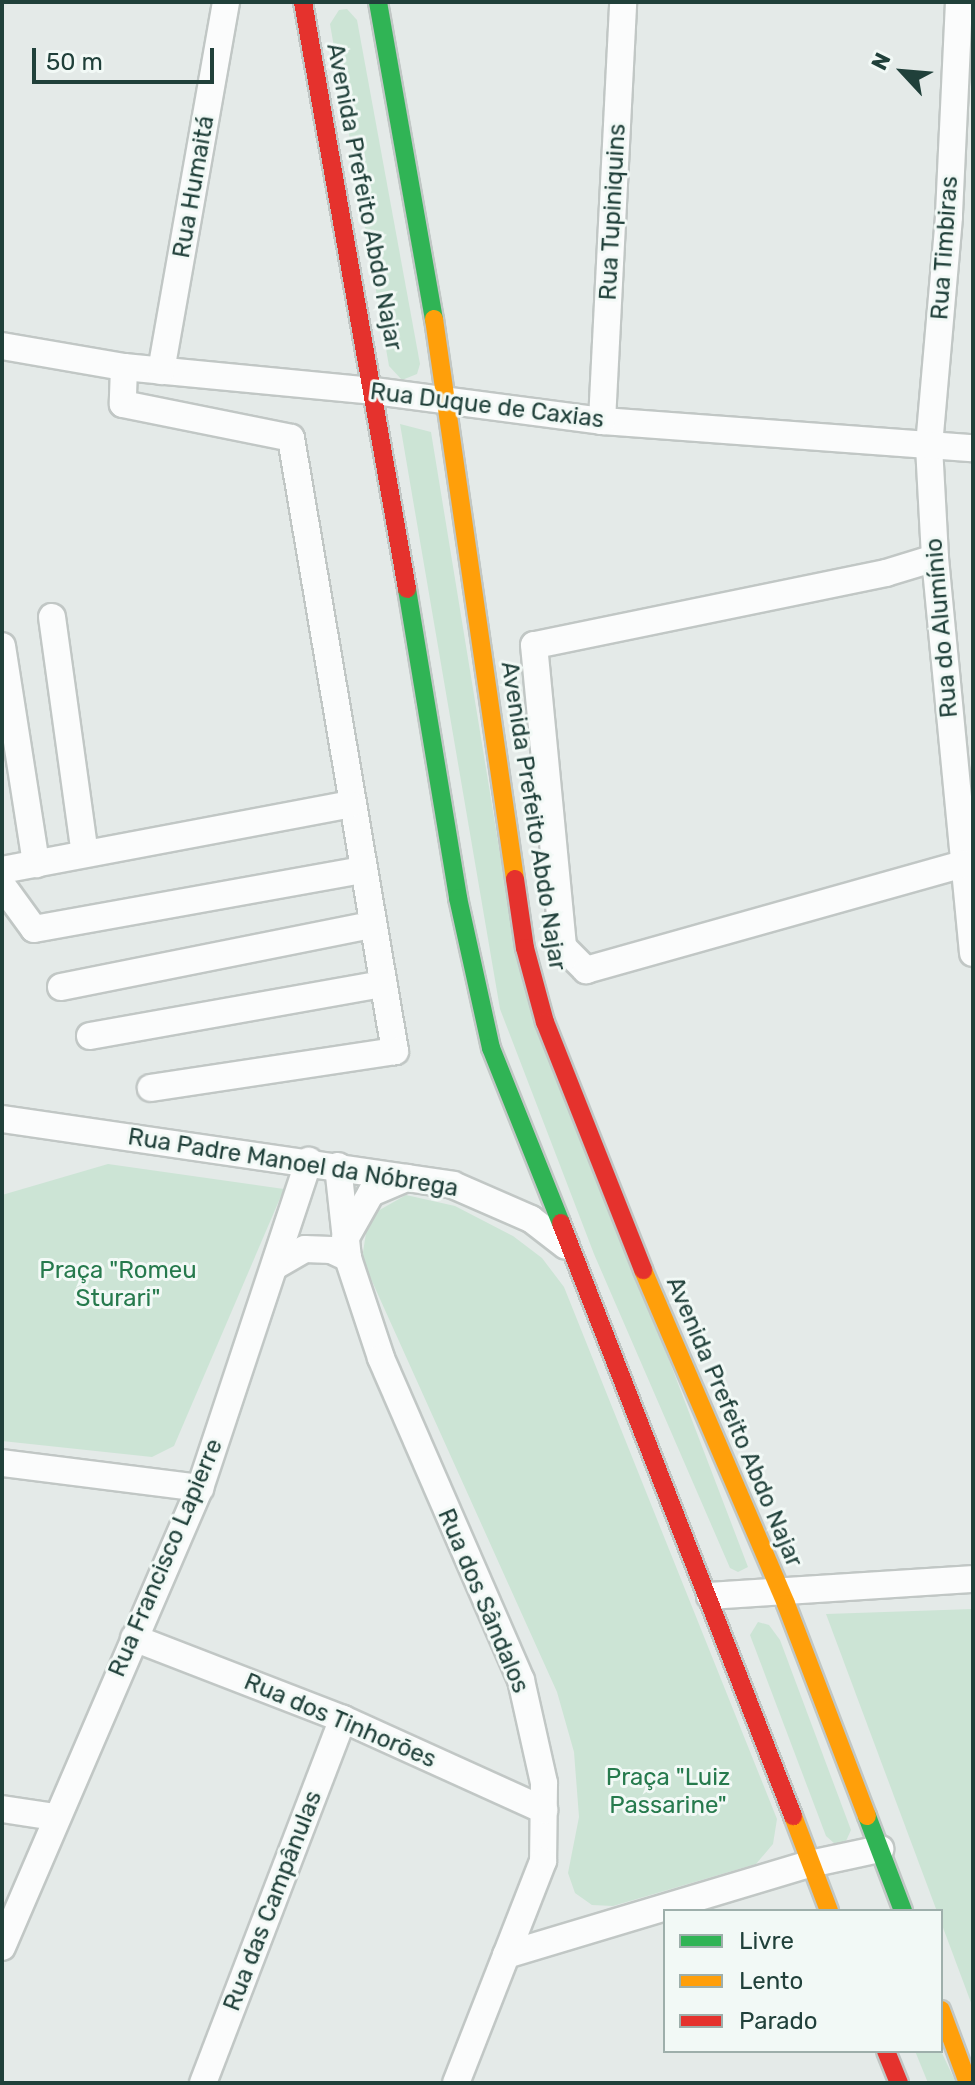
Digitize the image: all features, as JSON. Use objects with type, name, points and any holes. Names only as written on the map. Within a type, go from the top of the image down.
[{"type":"main road","name":"Avenida Prefeito Abdo Najar","points":[[378,2],[448,400],[525,948],[541,1007],[611,1194],[780,1590],[902,1909]]},
{"type":"main road","name":"Avenida Prefeito Abdo Najar","points":[[304,3],[375,391],[474,984],[491,1048],[710,1596],[828,1909]]},
{"type":"main road","points":[[943,2015],[968,2083]]},
{"type":"main road","points":[[887,2053],[899,2083]]},
{"type":"street","name":"Rua Humaitá","points":[[161,371],[226,2]]},
{"type":"street","name":"Rua Tupiniquins","points":[[602,421],[623,2]]},
{"type":"street","name":"Rua Timbiras","points":[[929,446],[949,217],[959,2]]},
{"type":"street","name":"Rua Duque de Caxias","points":[[2,346],[124,367],[375,391],[602,421],[973,448]]},
{"type":"street","points":[[124,367],[123,404],[291,438],[361,870],[395,1051],[151,1088]]},
{"type":"street","name":"Rua do Alumínio","points":[[929,446],[935,558],[973,953]]},
{"type":"street","points":[[935,558],[886,573],[534,645],[563,947],[586,970],[964,864]]},
{"type":"street","points":[[52,617],[85,854]]},
{"type":"street","points":[[5,639],[36,864]]},
{"type":"street","points":[[2,870],[350,804]]},
{"type":"street","points":[[2,885],[34,929],[361,870]]},
{"type":"street","points":[[61,987],[371,925]]},
{"type":"street","points":[[90,1036],[383,984]]},
{"type":"street","name":"Rua Padre Manoel da Nóbrega","points":[[2,1119],[412,1177],[494,1200],[531,1219],[569,1248]]},
{"type":"street","name":"Rua Francisco Lapierre","points":[[2,1947],[55,1817],[200,1488],[277,1265],[309,1161]]},
{"type":"street","name":"Rua dos Sândalos","points":[[338,1166],[346,1249],[381,1358],[521,1680],[544,1783],[543,1861],[456,2083]]},
{"type":"street","points":[[277,1265],[305,1249],[346,1249],[371,1193],[412,1177]]},
{"type":"street","points":[[2,1463],[200,1488]]},
{"type":"street","points":[[710,1596],[973,1579]]},
{"type":"street","name":"Rua dos Tinhorões","points":[[134,1638],[343,1719],[544,1810]]},
{"type":"street","name":"Rua das Campânulas","points":[[203,2083],[343,1719]]},
{"type":"street","points":[[2,1809],[55,1817]]},
{"type":"street","points":[[506,1955],[810,1864],[880,1849]]},
{"type":"green space","points":[[347,9],[357,20],[420,364],[417,374],[402,380],[389,366],[330,24],[339,10]]},
{"type":"green space","points":[[400,424],[431,432],[518,964],[748,1567],[738,1572],[730,1568],[594,1254],[500,1009]]},
{"type":"green space","name":"Praça \"Romeu Sturari\"","points":[[108,1164],[284,1189],[174,1446],[152,1457],[2,1441],[2,1195]]},
{"type":"green space","name":"Praça \"Luiz Passarine\"","points":[[406,1195],[455,1206],[513,1236],[542,1258],[564,1287],[777,1819],[773,1844],[756,1864],[613,1906],[592,1905],[575,1893],[568,1873],[579,1817],[574,1752],[557,1692],[362,1259],[367,1226],[376,1212]]},
{"type":"green space","points":[[973,1609],[973,2008],[943,1928],[943,1909],[936,1909],[826,1614]]},
{"type":"green space","points":[[758,1622],[769,1625],[780,1640],[851,1830],[846,1841],[835,1844],[826,1836],[750,1635]]},
{"type":"green space","points":[[916,2053],[942,2053],[956,2083],[928,2083]]},
{"type":"traffic: fast","points":[[378,2],[434,319]]},
{"type":"traffic: fast","points":[[407,589],[458,898],[491,1048],[561,1223]]},
{"type":"traffic: fast","points":[[867,1816],[902,1909]]},
{"type":"traffic: slow","points":[[434,319],[515,879]]},
{"type":"traffic: slow","points":[[643,1270],[786,1604],[867,1816]]},
{"type":"traffic: slow","points":[[793,1816],[828,1909]]},
{"type":"traffic: slow","points":[[943,2015],[968,2083]]},
{"type":"traffic: jam","points":[[303,2],[407,589]]},
{"type":"traffic: jam","points":[[515,879],[525,948],[545,1022],[643,1270]]},
{"type":"traffic: jam","points":[[561,1223],[793,1816]]},
{"type":"traffic: jam","points":[[887,2053],[899,2083]]}]
